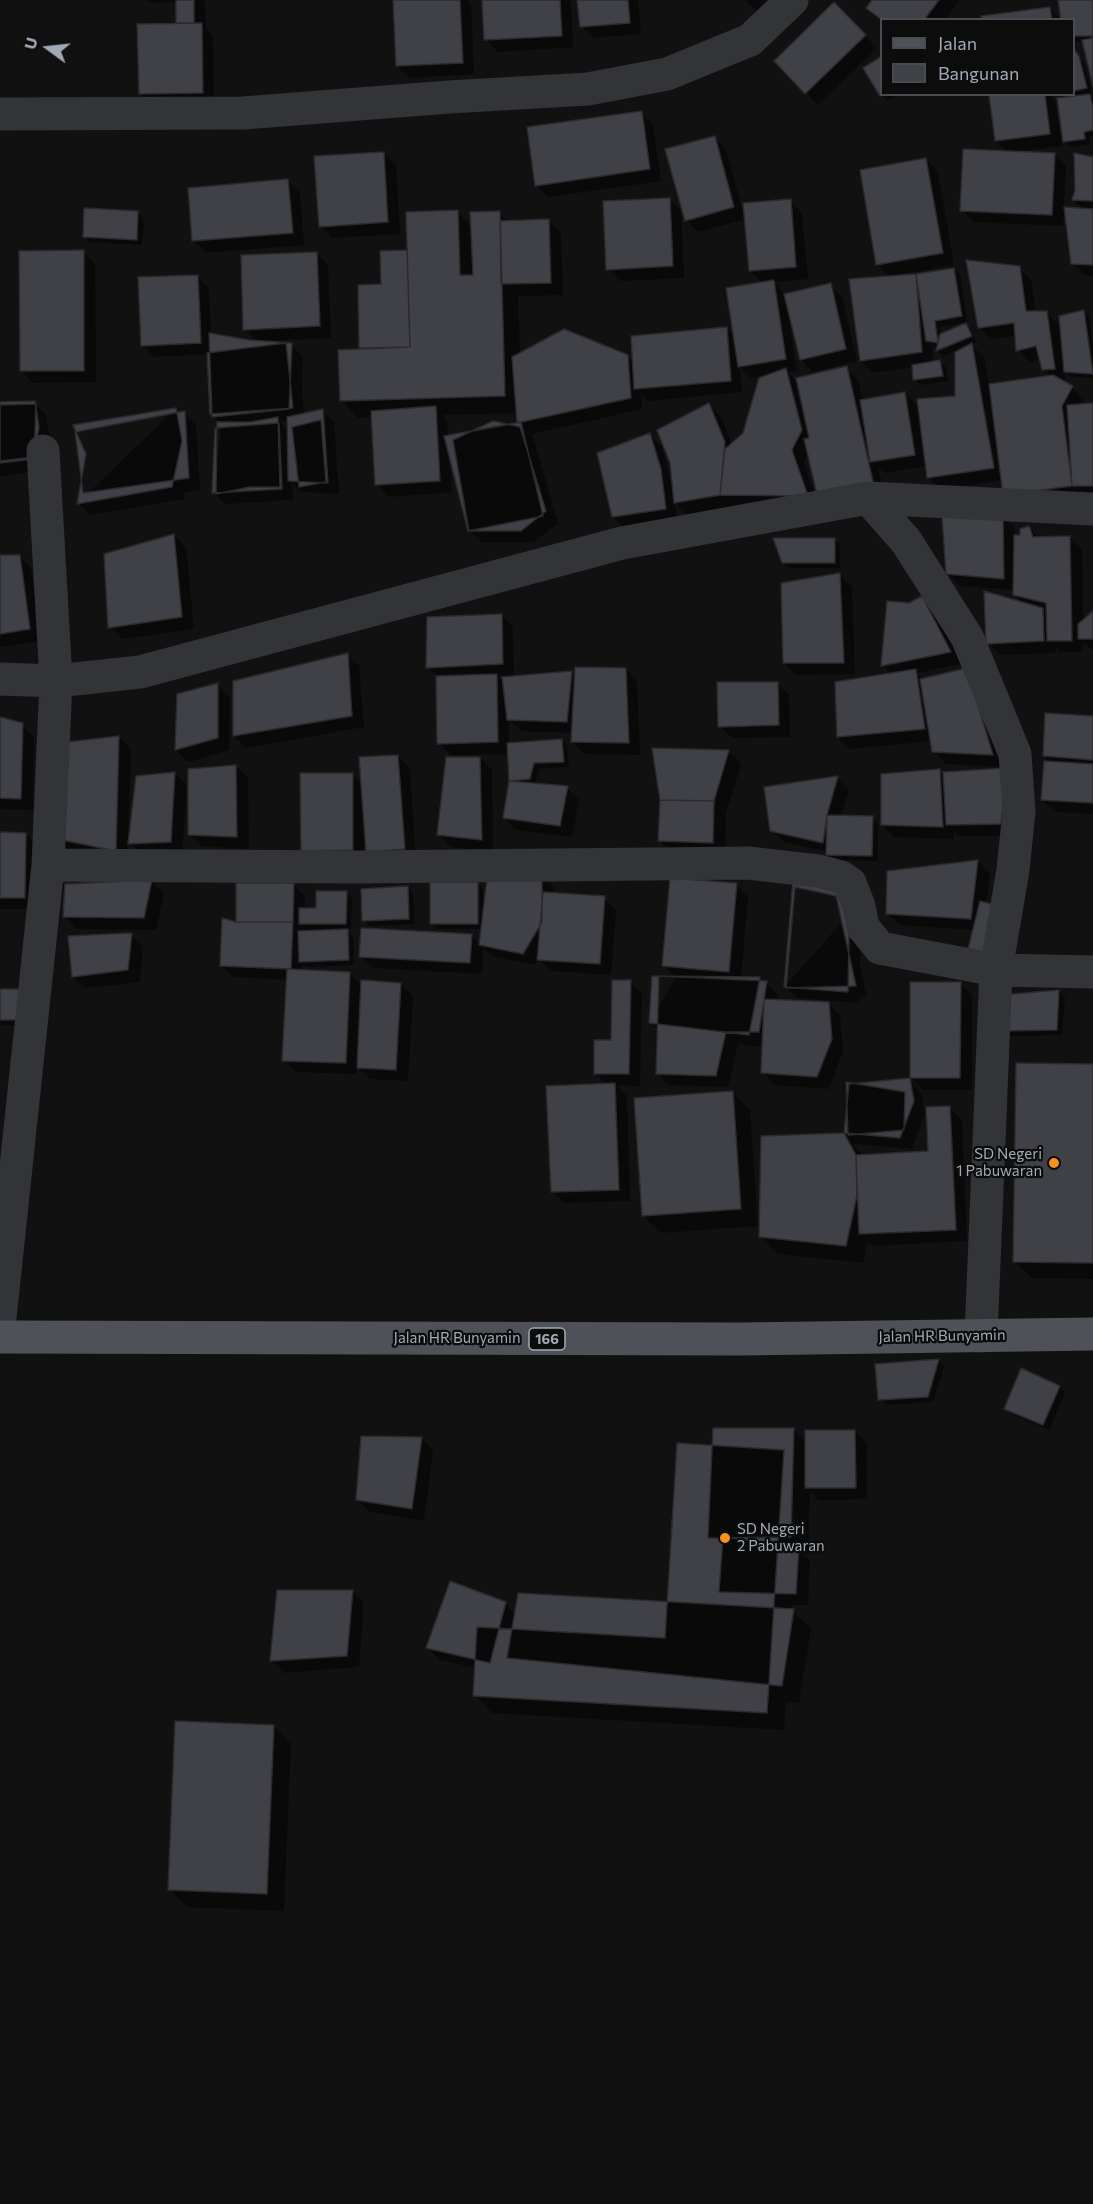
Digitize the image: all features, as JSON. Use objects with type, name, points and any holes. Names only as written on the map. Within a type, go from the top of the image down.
[{"type":"main road","name":"Jalan HR Bunyamin","points":[[0,1337],[742,1339],[1093,1334]]},
{"type":"street","points":[[0,114],[243,113],[449,97],[588,90],[667,74],[750,40],[792,0]]},
{"type":"street","points":[[0,1318],[48,865],[56,681],[44,451]]},
{"type":"street","points":[[868,498],[906,541],[967,637],[1015,754],[1018,812],[1013,870],[996,970],[981,1336]]},
{"type":"street","points":[[0,679],[56,681],[140,672],[622,543],[868,498],[1093,509]]},
{"type":"street","points":[[48,865],[358,867],[760,864],[818,871],[841,877],[850,882],[859,906],[863,927],[880,948],[996,970],[1093,972]]},
{"type":"building","points":[[176,0],[194,0],[194,23],[176,23]]},
{"type":"building","points":[[393,0],[460,0],[463,63],[396,66]]},
{"type":"building","points":[[482,0],[560,0],[562,36],[484,40]]},
{"type":"building","points":[[577,0],[628,0],[630,23],[580,27]]},
{"type":"building","points":[[872,0],[939,0],[926,18],[880,18],[866,8]]},
{"type":"building","points":[[1058,0],[1093,0],[1093,36],[1075,36],[1075,18],[1061,18]]},
{"type":"building","points":[[834,2],[866,35],[805,94],[774,61]]},
{"type":"building","points":[[1050,7],[1052,18],[982,18],[981,16]]},
{"type":"building","points":[[202,23],[203,93],[139,94],[137,24]]},
{"type":"building","points":[[1093,38],[1093,86],[1082,40]]},
{"type":"building","points":[[1075,50],[1079,56],[1087,88],[1075,91]]},
{"type":"building","points":[[880,57],[880,96],[863,68]]},
{"type":"building","points":[[1090,94],[1093,108],[1093,130],[1084,132],[1085,139],[1063,142],[1057,98]]},
{"type":"building","points":[[989,96],[1045,96],[1050,134],[995,141]]},
{"type":"building","points":[[642,111],[650,169],[535,186],[527,127]]},
{"type":"building","points":[[715,136],[734,207],[685,221],[665,149]]},
{"type":"building","points":[[963,149],[1055,153],[1052,215],[960,211]]},
{"type":"building","points":[[384,152],[388,222],[319,227],[314,156]]},
{"type":"building","points":[[1074,153],[1093,157],[1093,201],[1072,200],[1075,190]]},
{"type":"building","points":[[926,158],[943,253],[876,265],[860,170]]},
{"type":"building","points":[[288,179],[293,233],[192,241],[188,188]]},
{"type":"building","points":[[670,198],[673,266],[606,270],[603,201]]},
{"type":"building","points":[[791,199],[796,267],[749,271],[743,203]]},
{"type":"building","points":[[1064,207],[1093,209],[1093,265],[1071,264]]},
{"type":"building","points":[[84,208],[138,211],[137,240],[83,237]]},
{"type":"building","points":[[458,210],[460,275],[473,275],[470,212],[500,211],[505,396],[340,401],[338,350],[410,347],[406,212]]},
{"type":"building","points":[[549,219],[551,283],[501,284],[500,221]]},
{"type":"building","points":[[84,250],[84,371],[20,371],[19,251]]},
{"type":"building","points":[[407,250],[410,347],[359,348],[358,285],[381,284],[380,251]]},
{"type":"building","points":[[317,252],[320,326],[243,330],[241,255]]},
{"type":"building","points":[[966,260],[1020,266],[1026,311],[1047,311],[1055,369],[1042,370],[1036,346],[1016,351],[1014,323],[978,328]]},
{"type":"building","points":[[954,268],[962,316],[935,321],[938,343],[926,341],[916,274]]},
{"type":"building","points":[[916,274],[922,352],[860,361],[849,279]]},
{"type":"building","points":[[198,275],[201,343],[141,346],[138,277]]},
{"type":"building","points":[[774,280],[786,359],[738,367],[726,288]]},
{"type":"building","points":[[831,283],[846,349],[800,360],[784,294]]},
{"type":"building","points":[[1084,310],[1093,374],[1064,372],[1059,316]]},
{"type":"building","points":[[966,323],[972,336],[936,351],[940,334]]},
{"type":"building","points":[[727,327],[731,381],[634,389],[631,336]]},
{"type":"building","points":[[564,329],[628,355],[631,398],[517,423],[512,357]]},
{"type":"building","points":[[209,333],[249,340],[292,343],[289,409],[212,417]]},
{"type":"building","points":[[286,343],[293,408],[210,414],[207,353]]},
{"type":"building","points":[[972,343],[994,468],[927,478],[917,399],[955,396],[955,352]]},
{"type":"building","points":[[940,360],[943,376],[913,380],[912,365]]},
{"type":"building","points":[[847,366],[874,486],[818,499],[804,439],[809,438],[796,378]]},
{"type":"building","points":[[786,368],[802,430],[792,450],[808,496],[720,495],[725,449],[743,433],[759,378]]},
{"type":"building","points":[[1053,375],[1073,386],[1062,406],[1072,486],[1003,495],[989,384]]},
{"type":"building","points":[[905,392],[915,455],[870,462],[860,400]]},
{"type":"building","points":[[35,401],[39,427],[33,459],[0,463],[0,402]]},
{"type":"building","points":[[709,403],[725,442],[720,495],[674,503],[670,463],[657,430]]},
{"type":"building","points":[[1093,403],[1093,486],[1072,486],[1067,405]]},
{"type":"building","points":[[36,404],[34,457],[0,461],[0,405]]},
{"type":"building","points":[[436,406],[440,481],[375,485],[371,411]]},
{"type":"building","points":[[176,408],[182,441],[172,487],[77,504],[86,454],[73,425]]},
{"type":"building","points":[[323,409],[328,483],[288,481],[287,417]]},
{"type":"building","points":[[185,411],[189,478],[83,493],[75,432]]},
{"type":"building","points":[[278,417],[280,487],[250,487],[216,494],[217,422],[251,422]]},
{"type":"building","points":[[321,420],[326,482],[299,487],[292,427]]},
{"type":"building","points":[[493,421],[520,427],[546,511],[521,531],[469,531],[453,440]]},
{"type":"building","points":[[521,422],[543,516],[468,531],[444,436]]},
{"type":"building","points":[[279,423],[282,489],[212,493],[215,428]]},
{"type":"building","points":[[650,433],[661,469],[666,509],[612,517],[597,453]]},
{"type":"building","points":[[1003,515],[1004,579],[946,574],[942,516]]},
{"type":"building","points":[[1029,526],[1033,537],[1070,536],[1072,641],[1047,641],[1046,603],[1013,595],[1014,535],[1020,535],[1020,529]]},
{"type":"building","points":[[174,534],[182,617],[108,628],[104,554]]},
{"type":"building","points":[[773,538],[835,538],[835,563],[782,563]]},
{"type":"building","points":[[0,555],[20,555],[30,629],[0,634]]},
{"type":"building","points":[[840,573],[844,663],[783,663],[781,583]]},
{"type":"building","points":[[984,591],[1043,608],[1044,641],[986,644]]},
{"type":"building","points":[[922,596],[951,652],[881,666],[887,601],[909,603]]},
{"type":"building","points":[[1093,611],[1093,639],[1078,639],[1078,624]]},
{"type":"building","points":[[502,614],[503,664],[426,668],[427,617]]},
{"type":"building","points":[[348,653],[352,716],[233,736],[233,681]]},
{"type":"building","points":[[575,667],[626,668],[629,743],[571,742]]},
{"type":"building","points":[[967,668],[993,755],[932,752],[920,679]]},
{"type":"building","points":[[916,669],[925,729],[837,737],[835,682]]},
{"type":"building","points":[[572,671],[567,722],[507,720],[502,677]]},
{"type":"building","points":[[497,674],[498,742],[437,744],[436,676]]},
{"type":"building","points":[[717,682],[778,682],[779,725],[718,727]]},
{"type":"building","points":[[218,683],[218,738],[175,750],[177,694]]},
{"type":"building","points":[[1045,713],[1093,716],[1093,760],[1043,756]]},
{"type":"building","points":[[0,717],[23,723],[21,799],[0,798]]},
{"type":"building","points":[[119,736],[116,851],[52,838],[59,743]]},
{"type":"building","points":[[562,739],[564,762],[534,763],[530,779],[509,781],[507,743]]},
{"type":"building","points":[[652,748],[729,750],[714,801],[660,800]]},
{"type":"building","points":[[398,755],[405,849],[366,852],[359,757]]},
{"type":"building","points":[[446,757],[480,757],[482,840],[437,835]]},
{"type":"building","points":[[1044,761],[1093,764],[1093,803],[1041,800]]},
{"type":"building","points":[[236,765],[237,837],[188,835],[188,769]]},
{"type":"building","points":[[1007,768],[1001,824],[946,825],[943,772]]},
{"type":"building","points":[[940,769],[943,827],[881,825],[881,774]]},
{"type":"building","points":[[175,772],[171,842],[128,844],[136,776]]},
{"type":"building","points":[[300,773],[353,773],[353,850],[301,851]]},
{"type":"building","points":[[838,776],[827,815],[823,843],[770,831],[764,787]]},
{"type":"building","points":[[509,781],[568,786],[560,826],[503,818]]},
{"type":"building","points":[[660,800],[714,801],[713,843],[658,841]]},
{"type":"building","points":[[827,815],[873,816],[872,856],[826,855]]},
{"type":"building","points":[[0,832],[26,833],[25,898],[0,898]]},
{"type":"building","points":[[978,860],[971,919],[886,914],[887,871]]},
{"type":"building","points":[[488,870],[542,872],[542,922],[523,954],[479,945]]},
{"type":"building","points":[[670,878],[737,883],[729,972],[662,966]]},
{"type":"building","points":[[152,880],[144,918],[63,917],[65,884]]},
{"type":"building","points":[[793,880],[850,886],[848,992],[784,987]]},
{"type":"building","points":[[430,882],[478,882],[478,924],[430,924]]},
{"type":"building","points":[[236,883],[294,883],[293,922],[236,922]]},
{"type":"building","points":[[408,886],[409,919],[362,921],[361,889]]},
{"type":"building","points":[[795,887],[836,896],[856,986],[786,988]]},
{"type":"building","points":[[316,891],[347,891],[346,924],[299,924],[299,908],[316,908]]},
{"type":"building","points":[[543,892],[605,896],[600,964],[537,960]]},
{"type":"building","points":[[980,901],[1002,907],[990,954],[968,949]]},
{"type":"building","points":[[222,918],[236,922],[293,922],[291,969],[220,966]]},
{"type":"building","points":[[361,928],[472,934],[470,963],[359,957]]},
{"type":"building","points":[[348,929],[349,960],[299,962],[298,931]]},
{"type":"building","points":[[132,933],[128,970],[72,977],[68,936]]},
{"type":"building","points":[[287,969],[350,972],[346,1063],[282,1061]]},
{"type":"building","points":[[652,976],[760,977],[749,1035],[649,1023]]},
{"type":"building","points":[[659,976],[767,981],[759,1032],[726,1032],[716,1076],[656,1074]]},
{"type":"building","points":[[361,980],[401,983],[396,1070],[357,1068]]},
{"type":"building","points":[[612,980],[631,980],[629,1074],[594,1074],[594,1040],[611,1040]]},
{"type":"building","points":[[910,982],[961,982],[960,1078],[910,1078]]},
{"type":"building","points":[[0,989],[19,989],[19,1020],[0,1020]]},
{"type":"building","points":[[1059,990],[1057,1030],[998,1031],[1002,995]]},
{"type":"building","points":[[764,999],[829,1002],[832,1039],[817,1077],[761,1073]]},
{"type":"building","name":"SD Negeri 1 Pabuwaran","points":[[1016,1063],[1093,1064],[1093,1263],[1013,1262]]},
{"type":"building","points":[[910,1078],[914,1101],[900,1138],[844,1133],[849,1084]]},
{"type":"building","points":[[846,1082],[905,1092],[904,1130],[848,1135]]},
{"type":"building","points":[[615,1083],[619,1190],[551,1192],[546,1086]]},
{"type":"building","points":[[733,1091],[741,1209],[642,1216],[634,1098]]},
{"type":"building","points":[[950,1106],[956,1230],[859,1234],[856,1155],[928,1151],[926,1107]]},
{"type":"building","points":[[844,1133],[856,1155],[857,1195],[846,1246],[759,1237],[761,1136]]},
{"type":"building","points":[[939,1359],[928,1397],[878,1400],[875,1364]]},
{"type":"building","points":[[1021,1368],[1060,1386],[1043,1425],[1004,1409]]},
{"type":"building","points":[[713,1428],[794,1428],[791,1537],[708,1538]]},
{"type":"building","points":[[805,1430],[855,1430],[856,1488],[805,1488]]},
{"type":"building","points":[[361,1436],[422,1437],[412,1509],[356,1500]]},
{"type":"building","name":"SD Negeri 2 Pabuwaran","points":[[677,1443],[784,1450],[767,1713],[473,1696],[477,1627],[665,1638]]},
{"type":"building","points":[[723,1537],[799,1547],[796,1594],[719,1592]]},
{"type":"building","points":[[450,1581],[506,1602],[490,1663],[426,1648]]},
{"type":"building","points":[[277,1590],[353,1590],[347,1656],[270,1661]]},
{"type":"building","points":[[518,1593],[794,1609],[782,1686],[507,1658]]},
{"type":"building","points":[[175,1721],[274,1725],[267,1894],[168,1890]]},
{"type":"place","name":"SD Negeri 1 Pabuwaran","points":[[1054,1163]]},
{"type":"place","name":"SD Negeri 2 Pabuwaran","points":[[725,1538]]}]
